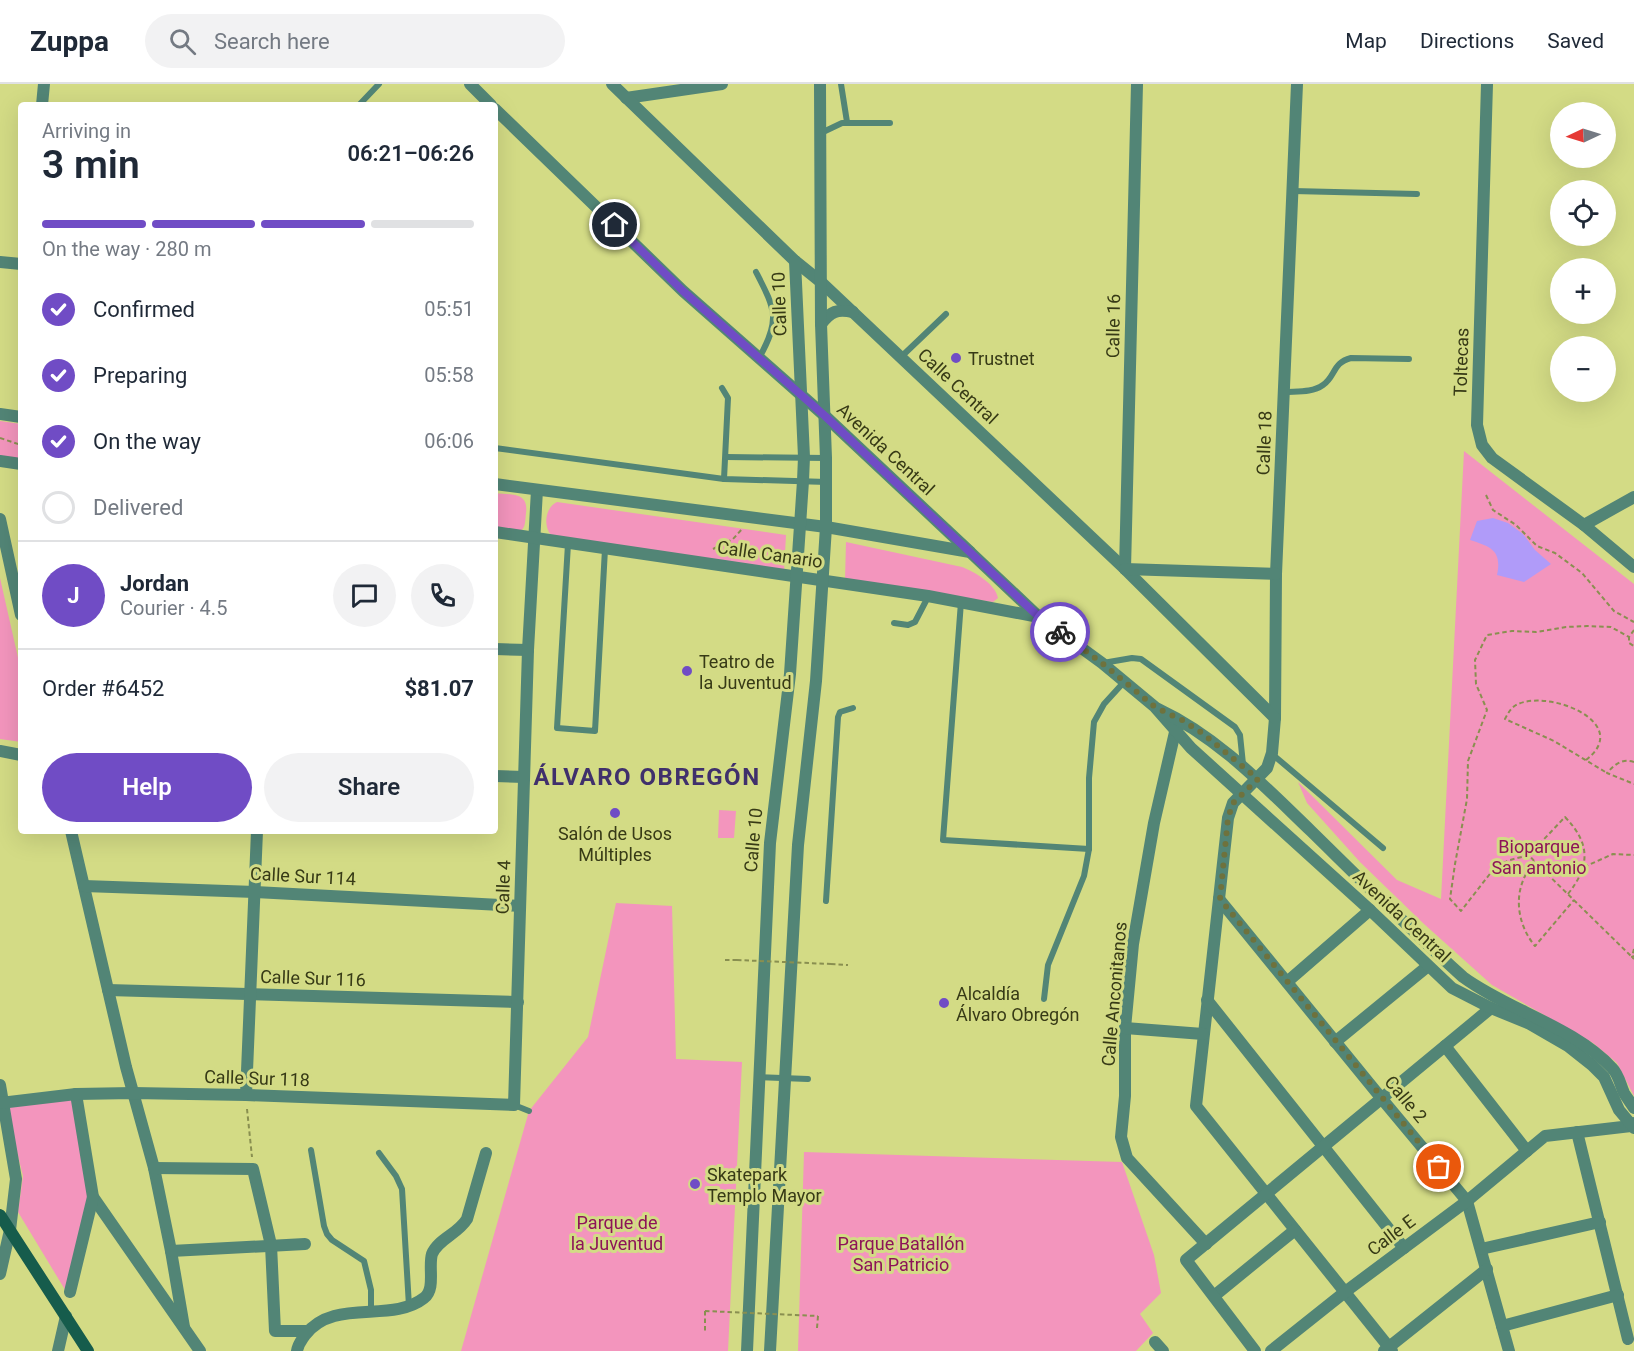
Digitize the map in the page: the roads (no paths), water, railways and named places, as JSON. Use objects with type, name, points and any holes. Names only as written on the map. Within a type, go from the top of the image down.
[{"type":"main road","points":[[0,1215],[88,1351]]},
{"type":"street","points":[[42,102],[44,84]]},
{"type":"street","points":[[470,84],[488,102]]},
{"type":"street","name":"Calle Central","points":[[612,84],[795,261],[821,282],[1125,569],[1275,718]]},
{"type":"street","points":[[626,98],[722,84]]},
{"type":"street","points":[[770,1351],[798,845],[816,681],[826,527],[827,482],[821,324],[820,84]]},
{"type":"street","name":"Calle 16","points":[[1125,569],[1137,84]]},
{"type":"street","name":"Calle 18","points":[[1266,1194],[1196,1106],[1228,818],[1233,803],[1267,768],[1272,753],[1275,718],[1276,574],[1297,84]]},
{"type":"street","name":"Toltecas","points":[[1487,84],[1477,425],[1482,446],[1492,458],[1584,525],[1634,567]]},
{"type":"street","name":"Avenida Central","points":[[498,111],[683,291],[825,416],[1039,617],[1102,663],[1155,707],[1175,732],[1452,988],[1491,1008],[1530,1024],[1568,1046],[1592,1065],[1604,1077],[1619,1110],[1633,1126]]},
{"type":"street","name":"Calle 10","points":[[747,1351],[770,843],[790,674],[803,482],[804,458],[795,261]]},
{"type":"street","points":[[0,262],[18,264]]},
{"type":"street","points":[[821,324],[834,311],[853,312]]},
{"type":"street","points":[[0,414],[18,417]]},
{"type":"street","points":[[0,461],[18,464]]},
{"type":"street","name":"Calle Canario","points":[[498,484],[826,527],[970,552]]},
{"type":"street","name":"Calle 4","points":[[514,1105],[528,650],[537,490]]},
{"type":"street","points":[[1584,525],[1634,497]]},
{"type":"street","points":[[0,519],[18,601]]},
{"type":"street","name":"Calle Canario","points":[[498,532],[928,596],[1039,617]]},
{"type":"street","points":[[1125,569],[1276,574]]},
{"type":"street","points":[[498,649],[528,650]]},
{"type":"street","name":"Avenida Central","points":[[1155,707],[1202,733],[1258,779],[1463,977],[1483,992],[1563,1032],[1598,1055],[1619,1077],[1624,1092],[1634,1108]]},
{"type":"street","name":"Calle Anconitanos","points":[[1182,720],[1175,732],[1154,823],[1133,944],[1125,1028],[1125,1096],[1121,1137],[1127,1158],[1206,1244]]},
{"type":"street","points":[[0,751],[18,754]]},
{"type":"street","points":[[498,776],[524,777]]},
{"type":"street","points":[[72,834],[133,1093],[154,1168],[184,1327]]},
{"type":"street","points":[[247,1101],[257,834]]},
{"type":"street","name":"Calle Sur 114","points":[[84,886],[255,892],[520,906]]},
{"type":"street","name":"Calle 2","points":[[1220,899],[1335,1042],[1467,1200],[1509,1351]]},
{"type":"street","points":[[1287,982],[1370,910]]},
{"type":"street","points":[[1335,1042],[1428,966]]},
{"type":"street","name":"Calle Sur 116","points":[[108,990],[518,1002]]},
{"type":"street","points":[[1207,1000],[1404,1248]]},
{"type":"street","points":[[1255,1351],[1186,1260],[1491,1008]]},
{"type":"street","points":[[1125,1028],[1203,1035]]},
{"type":"street","points":[[1445,1046],[1527,1151]]},
{"type":"street","points":[[0,1085],[16,1179],[10,1230],[0,1274]]},
{"type":"street","name":"Calle Sur 118","points":[[2,1103],[76,1094],[133,1093],[247,1101],[514,1105]]},
{"type":"street","points":[[70,1292],[93,1197],[76,1094]]},
{"type":"street","name":"Calle E","points":[[1271,1351],[1467,1200],[1545,1136],[1633,1126]]},
{"type":"street","points":[[1577,1132],[1628,1339]]},
{"type":"street","points":[[297,1351],[298,1344],[320,1320],[334,1315],[409,1306],[427,1296],[430,1289],[431,1259],[437,1245],[462,1228],[467,1219],[486,1153]]},
{"type":"street","points":[[154,1168],[253,1169],[271,1245],[275,1331],[308,1331]]},
{"type":"street","points":[[1266,1194],[1345,1292],[1388,1350],[1487,1269]]},
{"type":"street","points":[[93,1197],[200,1351]]},
{"type":"street","points":[[1481,1249],[1600,1222]]},
{"type":"street","points":[[1214,1296],[1295,1230]]},
{"type":"street","points":[[171,1251],[305,1244]]},
{"type":"street","points":[[1502,1326],[1618,1295]]},
{"type":"street","points":[[58,1351],[66,1316]]},
{"type":"lane","points":[[362,102],[379,84]]},
{"type":"lane","points":[[842,84],[847,122]]},
{"type":"lane","points":[[820,134],[830,127],[847,122],[890,123]]},
{"type":"lane","points":[[1293,190],[1418,195]]},
{"type":"lane","points":[[756,272],[771,302],[774,314],[774,325],[759,359]]},
{"type":"lane","points":[[901,358],[946,314]]},
{"type":"lane","points":[[1284,392],[1310,391],[1323,385],[1342,361],[1351,358],[1409,359]]},
{"type":"lane","points":[[722,388],[728,398],[724,479]]},
{"type":"lane","points":[[498,448],[724,479],[827,482]]},
{"type":"lane","points":[[726,457],[826,458]]},
{"type":"lane","points":[[568,544],[557,728],[595,731],[605,549]]},
{"type":"lane","points":[[894,623],[908,625],[915,622],[928,596]]},
{"type":"lane","points":[[961,602],[943,840],[1089,849]]},
{"type":"lane","points":[[1102,663],[1132,658],[1141,659],[1234,726],[1239,735],[1244,767]]},
{"type":"lane","points":[[1044,999],[1048,965],[1084,876],[1089,849],[1090,747],[1094,722],[1104,704],[1124,682]]},
{"type":"lane","points":[[826,901],[838,717],[840,712],[853,708]]},
{"type":"lane","points":[[1272,753],[1383,848]]},
{"type":"lane","points":[[758,1077],[808,1079]]},
{"type":"lane","points":[[514,1105],[529,1111]]},
{"type":"lane","points":[[311,1150],[324,1226],[332,1240],[364,1261],[371,1290],[371,1311]]},
{"type":"lane","points":[[379,1153],[396,1176],[402,1189],[409,1306]]},
{"type":"place","name":"Trustnet","points":[[956,358]]},
{"type":"place","name":"Teatro de la Juventud","points":[[687,671]]},
{"type":"place","name":"Salón de Usos Múltiples","points":[[615,813]]},
{"type":"place","name":"Alcaldía Álvaro Obregón","points":[[944,1003]]},
{"type":"place","name":"Skatepark Templo Mayor","points":[[695,1184]]},
{"type":"district","name":"ÁLVARO OBREGÓN","points":[[647,777]]},
{"type":"park label","name":"Bioparque San antonio","points":[[1539,856]]},
{"type":"park label","name":"Parque de la Juventud","points":[[617,1232]]},
{"type":"park label","name":"Parque Batallón San Patricio","points":[[901,1253]]}]
